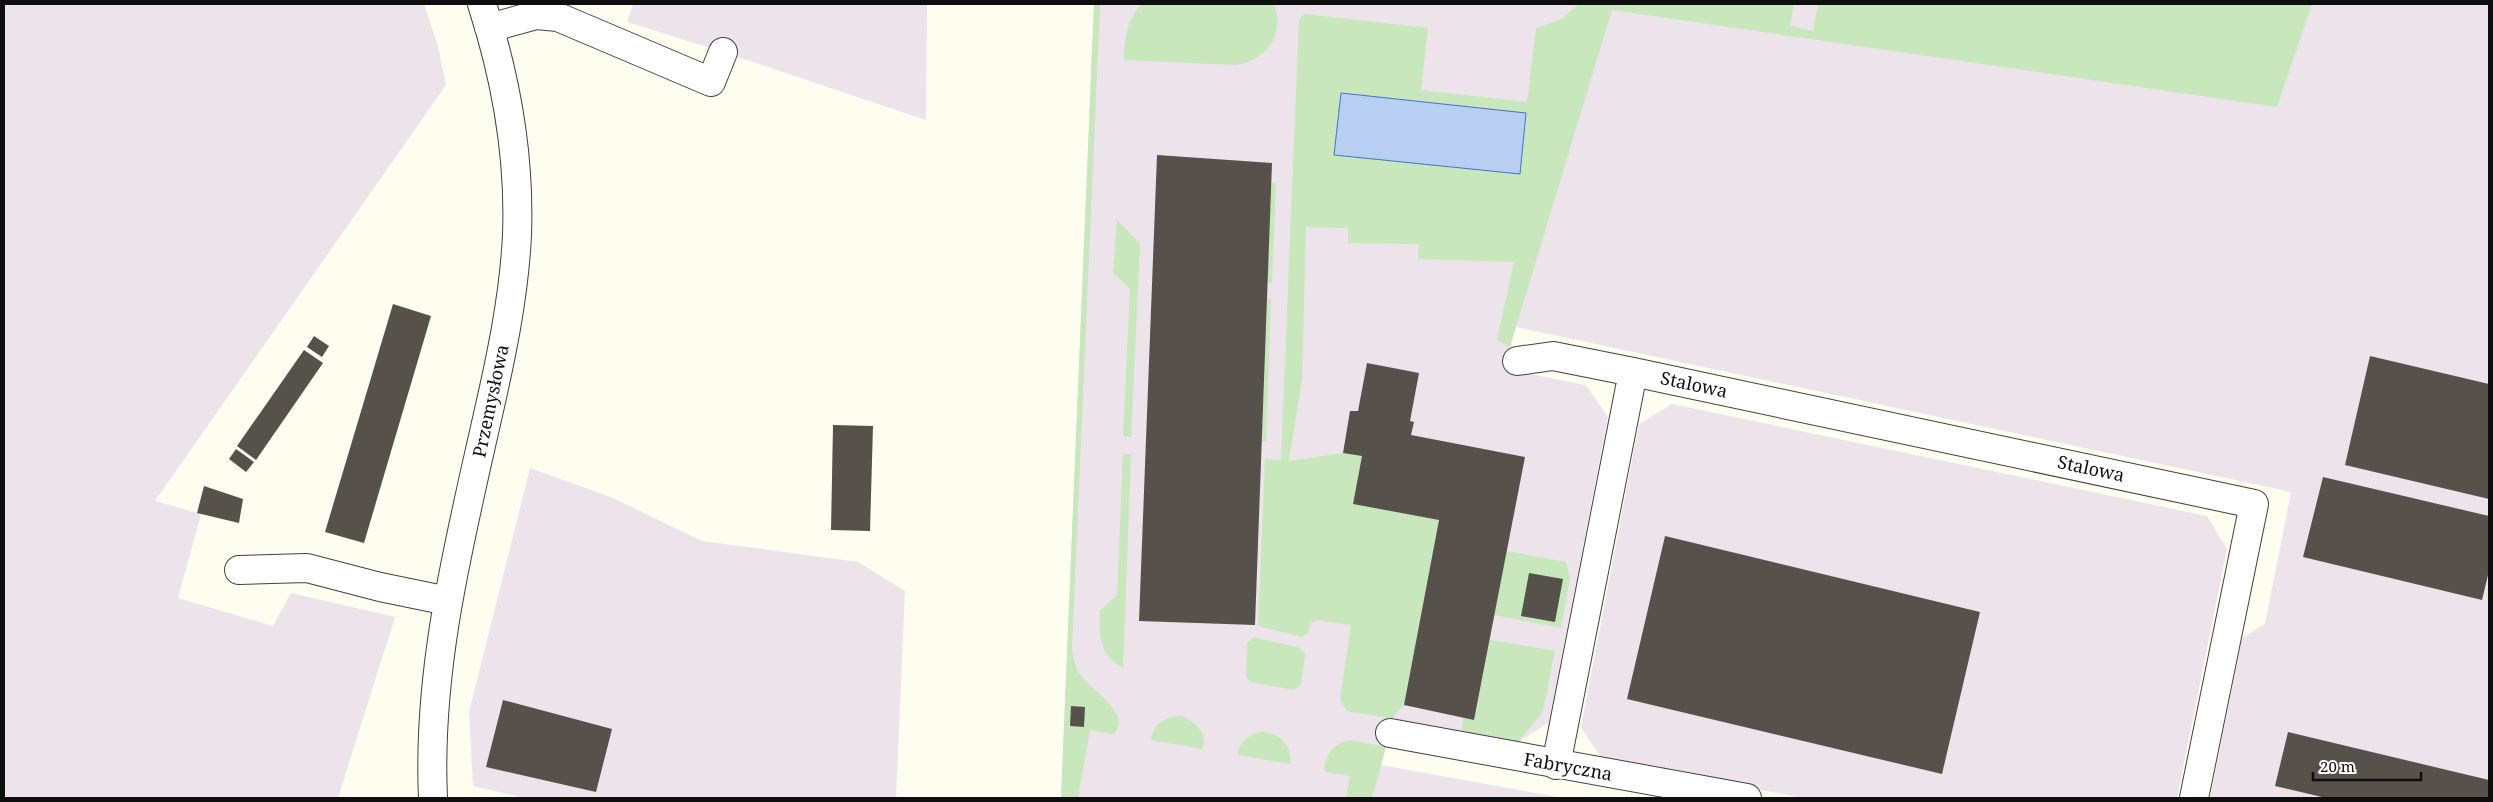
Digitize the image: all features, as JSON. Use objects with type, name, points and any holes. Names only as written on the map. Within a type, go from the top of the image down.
[{"type":"street","points":[[485,16],[536,15],[558,17],[711,82],[723,52]]},
{"type":"street","name":"Przemysłowa","points":[[433,798],[433,709],[441,637],[502,350],[516,253],[517,191],[513,138],[504,85],[485,16]]},
{"type":"street","name":"Stalowa","points":[[1517,361],[1553,356],[2254,504],[2194,798]]},
{"type":"street","points":[[1556,765],[1633,372]]},
{"type":"street","points":[[239,570],[307,568],[380,587],[448,601]]},
{"type":"street","name":"Fabryczna","points":[[1390,733],[1556,765],[1747,798]]},
{"type":"shaded area","points":[[4,4],[424,4],[438,46],[446,85],[155,501],[201,514],[178,598],[273,626],[291,593],[395,617],[338,798],[4,798]]},
{"type":"shaded area","points":[[633,4],[927,4],[926,120],[627,22]]},
{"type":"shaded area","points":[[1094,4],[2489,4],[2489,798],[2210,798],[2242,638],[2265,624],[2291,492],[1516,327],[1504,369],[1586,385],[1608,417],[1549,722],[1517,743],[1393,719],[1381,765],[1563,798],[1061,798]]},
{"type":"shaded area","points":[[1672,404],[2207,516],[2227,549],[2177,798],[1803,798],[1602,759],[1581,727],[1639,424]]},
{"type":"shaded area","points":[[530,468],[613,498],[702,541],[858,562],[905,591],[896,798],[524,798],[473,786],[469,712]]},
{"type":"green space","points":[[1094,4],[1100,4],[1072,647],[1079,673],[1114,710],[1118,718],[1118,726],[1114,734],[1090,730],[1078,798],[1061,798]]},
{"type":"green space","points":[[1142,4],[1274,4],[1277,15],[1275,36],[1265,52],[1257,58],[1236,65],[1124,60],[1127,30],[1133,16]]},
{"type":"green space","points":[[1579,4],[1794,4],[1790,26],[1813,31],[1818,4],[2312,4],[2277,107],[1612,10],[1510,347],[1497,340],[1514,262],[1418,259],[1419,244],[1348,243],[1348,228],[1306,227],[1302,379],[1289,461],[1343,453],[1362,456],[1353,504],[1439,520],[1404,705],[1395,714],[1393,719],[1347,711],[1340,699],[1351,625],[1317,620],[1310,624],[1308,633],[1302,637],[1258,626],[1265,459],[1281,460],[1299,19],[1305,14],[1428,28],[1421,90],[1527,102],[1536,29],[1561,19]]},
{"type":"green space","points":[[1271,183],[1276,183],[1272,283],[1267,283]]},
{"type":"green space","points":[[1117,220],[1140,244],[1131,437],[1123,436],[1130,289],[1113,273]]},
{"type":"green space","points":[[1267,299],[1271,299],[1266,442],[1262,442]]},
{"type":"green space","points":[[1123,454],[1131,454],[1123,668],[1109,657],[1102,644],[1100,611],[1117,595]]},
{"type":"green space","points":[[1507,551],[1566,562],[1570,579],[1561,628],[1494,615]]},
{"type":"green space","points":[[1253,637],[1300,648],[1305,654],[1301,685],[1294,690],[1251,682],[1246,677],[1247,643]]},
{"type":"green space","points":[[1490,640],[1555,651],[1543,712],[1514,747],[1461,743],[1463,718],[1474,719]]},
{"type":"green space","points":[[1181,716],[1196,725],[1202,733],[1204,743],[1202,749],[1151,740],[1157,725],[1165,719]]},
{"type":"green space","points":[[1261,732],[1274,734],[1283,741],[1289,751],[1290,764],[1238,755],[1238,751],[1245,740]]},
{"type":"green space","points":[[1350,740],[1386,747],[1372,798],[1346,798],[1350,776],[1326,772],[1324,768],[1332,749],[1344,741]]},
{"type":"water","points":[[1341,93],[1526,113],[1520,174],[1334,155]]},
{"type":"building","points":[[1157,155],[1272,163],[1255,625],[1139,621]]},
{"type":"building","points":[[393,304],[431,316],[364,543],[325,532]]},
{"type":"building","points":[[314,336],[329,346],[322,357],[307,347]]},
{"type":"building","points":[[304,350],[323,363],[256,460],[237,446]]},
{"type":"building","points":[[2370,356],[2489,384],[2489,499],[2345,465]]},
{"type":"building","points":[[1367,363],[1419,373],[1410,421],[1414,422],[1411,435],[1525,457],[1474,720],[1404,705],[1439,520],[1353,504],[1362,456],[1343,453],[1350,411],[1358,411]]},
{"type":"building","points":[[833,425],[873,426],[870,531],[831,530]]},
{"type":"building","points":[[236,449],[254,462],[246,472],[229,459]]},
{"type":"building","points":[[2323,477],[2489,516],[2489,571],[2482,600],[2303,557]]},
{"type":"building","points":[[204,486],[243,499],[239,523],[197,513]]},
{"type":"building","points":[[1665,536],[1980,612],[1942,774],[1627,699]]},
{"type":"building","points":[[1529,573],[1563,579],[1555,622],[1521,616]]},
{"type":"building","points":[[503,700],[612,729],[596,792],[486,767]]},
{"type":"building","points":[[1071,706],[1085,707],[1084,727],[1070,726]]},
{"type":"building","points":[[2288,732],[2489,780],[2489,798],[2326,798],[2275,786]]}]
